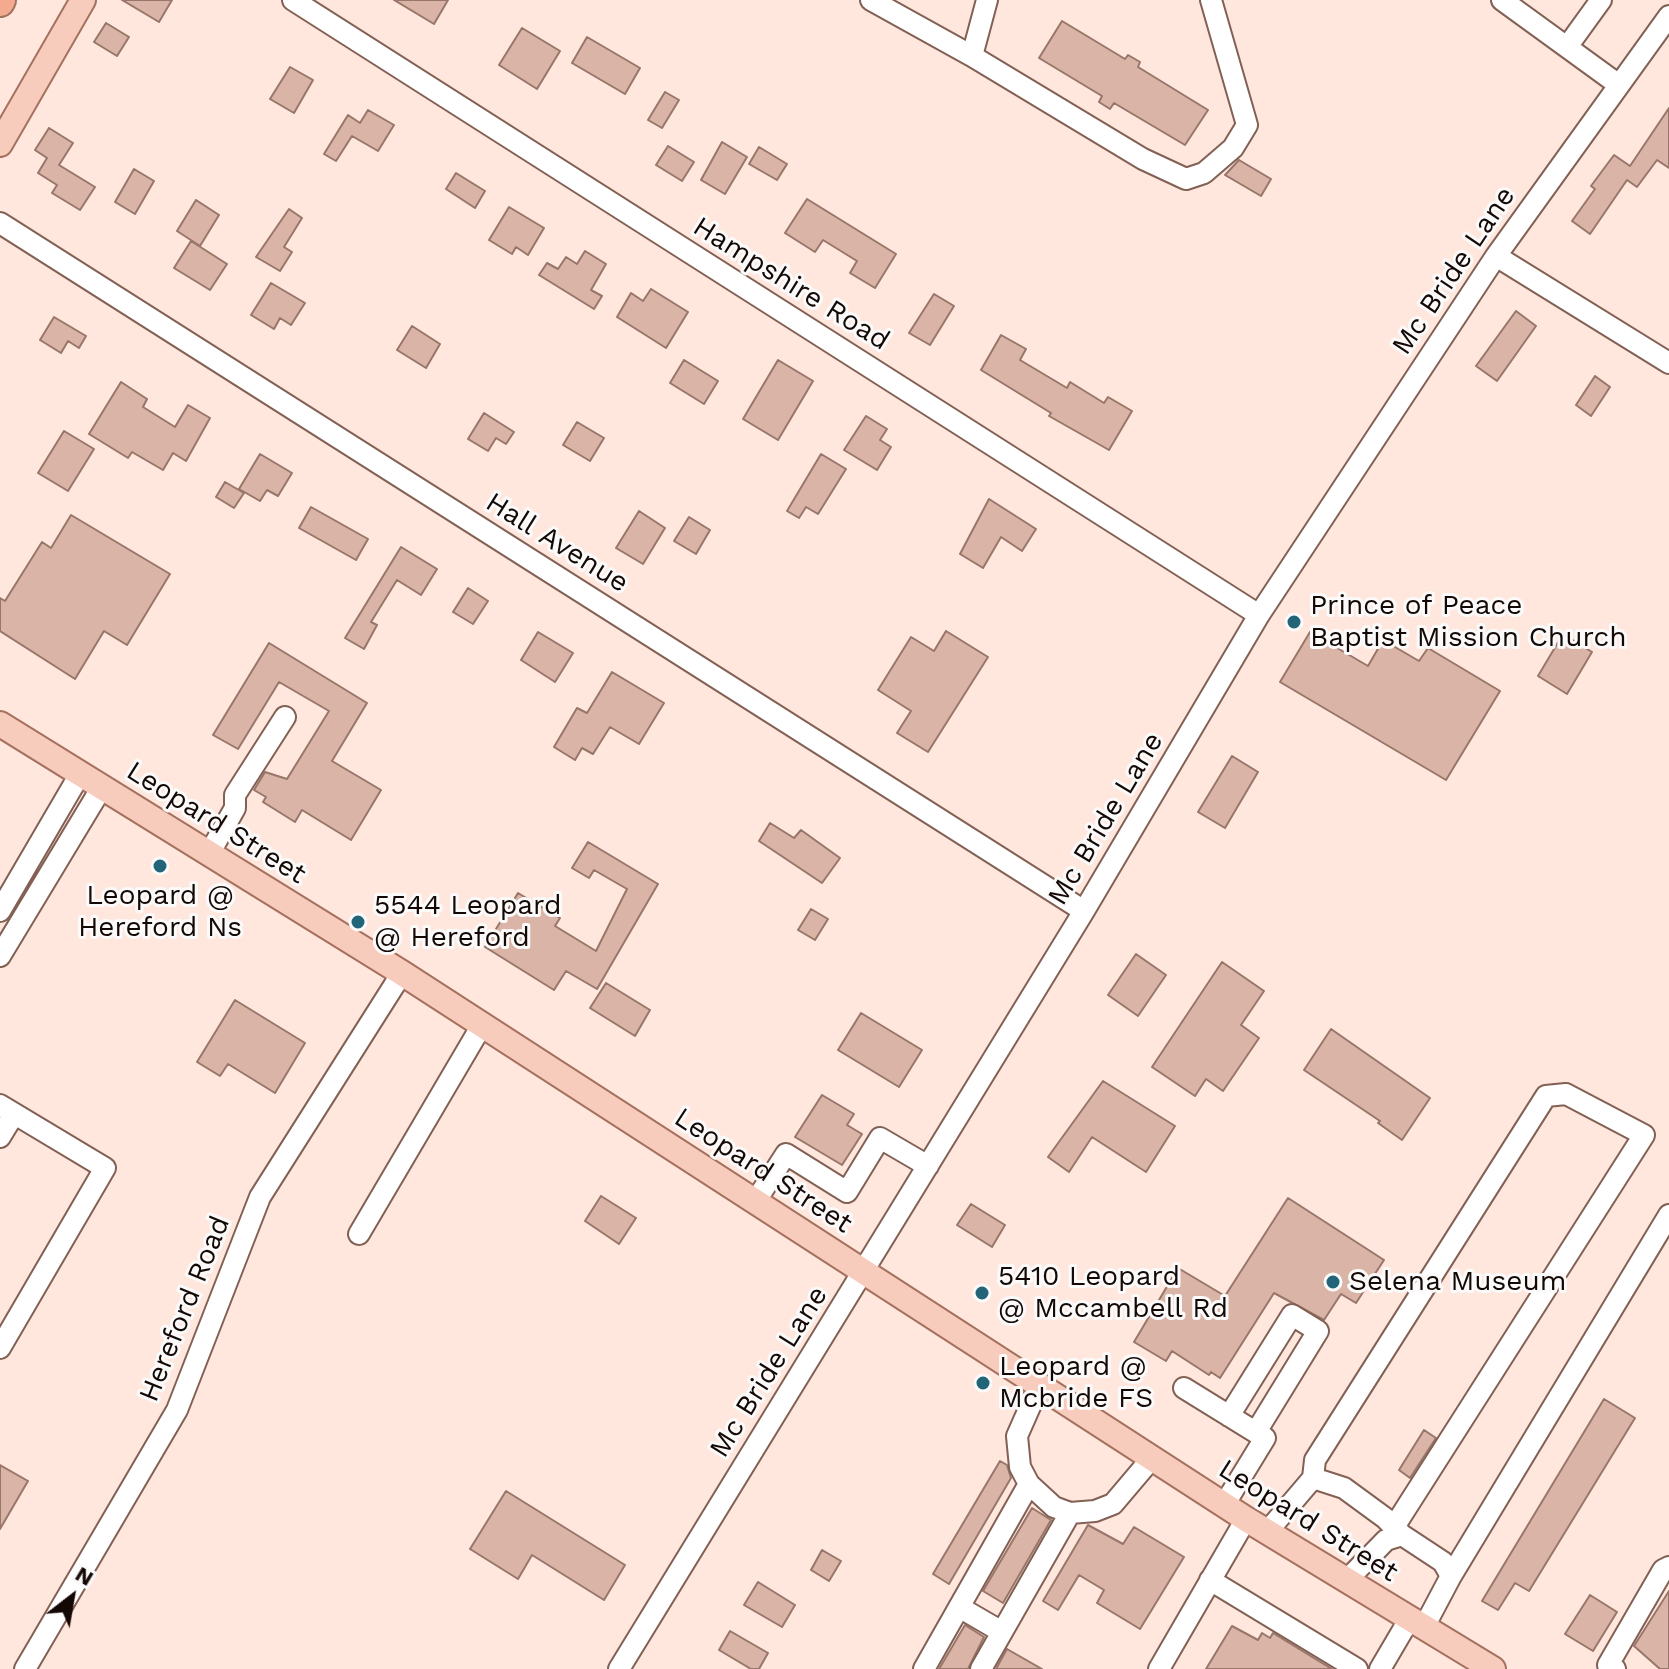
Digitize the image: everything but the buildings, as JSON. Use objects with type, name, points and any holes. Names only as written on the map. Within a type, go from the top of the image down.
[{"type":"main road","points":[[0,144],[83,0]]},
{"type":"main road","name":"Leopard Street","points":[[0,724],[402,973],[1224,1505],[1487,1667]]},
{"type":"street","name":"Hampshire Road","points":[[293,0],[1259,615]]},
{"type":"street","points":[[871,0],[972,56],[1143,159],[1186,179],[1204,173],[1233,148],[1247,125],[1211,0]]},
{"type":"street","points":[[972,56],[987,0]]},
{"type":"street","points":[[1502,0],[1619,85]]},
{"type":"street","points":[[1567,47],[1601,0]]},
{"type":"street","name":"Mc Bride Lane","points":[[619,1669],[1084,911],[1259,615],[1496,256],[1669,16]]},
{"type":"street","name":"Hall Avenue","points":[[0,223],[1084,911]]},
{"type":"street","points":[[1496,256],[1669,363]]},
{"type":"street","points":[[209,854],[235,808],[235,795],[285,717]]},
{"type":"street","points":[[19,924],[0,912],[80,774]]},
{"type":"street","points":[[0,956],[102,787]]},
{"type":"street","name":"Hereford Road","points":[[25,1669],[177,1410],[260,1197],[402,973]]},
{"type":"street","points":[[359,1234],[482,1025]]},
{"type":"street","points":[[1159,1669],[1210,1580],[1257,1525],[1313,1478],[1315,1460],[1546,1096],[1566,1094],[1644,1135],[1398,1531],[1347,1580]]},
{"type":"street","points":[[0,1137],[7,1110],[105,1168],[0,1348]]},
{"type":"street","points":[[755,1202],[786,1154],[847,1192],[880,1138],[928,1166]]},
{"type":"street","points":[[1380,1669],[1451,1576],[1669,1215]]},
{"type":"street","points":[[1229,1416],[1292,1315],[1318,1331],[1256,1432]]},
{"type":"street","points":[[1040,1384],[1017,1436],[1020,1467],[1029,1484],[1054,1507],[1070,1513],[1095,1511],[1113,1504],[1152,1458]]},
{"type":"street","points":[[1184,1388],[1265,1438],[1224,1505]]},
{"type":"street","points":[[1313,1478],[1344,1488],[1443,1562],[1451,1576]]},
{"type":"street","points":[[924,1669],[1029,1484]]},
{"type":"street","points":[[981,1669],[1070,1513]]},
{"type":"street","points":[[1610,1668],[1663,1570],[1669,1567]]},
{"type":"street","points":[[1210,1580],[1357,1669]]},
{"type":"street","points":[[959,1607],[1002,1632]]},
{"type":"place","name":"Prince of Peace Baptist Mission Church","points":[[1294,622]]},
{"type":"place","name":"Leopard @ Hereford Ns","points":[[160,866]]},
{"type":"place","name":"5544 Leopard @ Hereford","points":[[358,922]]},
{"type":"place","name":"Selena Museum","points":[[1333,1282]]},
{"type":"place","name":"5410 Leopard @ Mccambell Rd","points":[[982,1293]]},
{"type":"place","name":"Leopard @ Mcbride FS","points":[[983,1383]]}]
